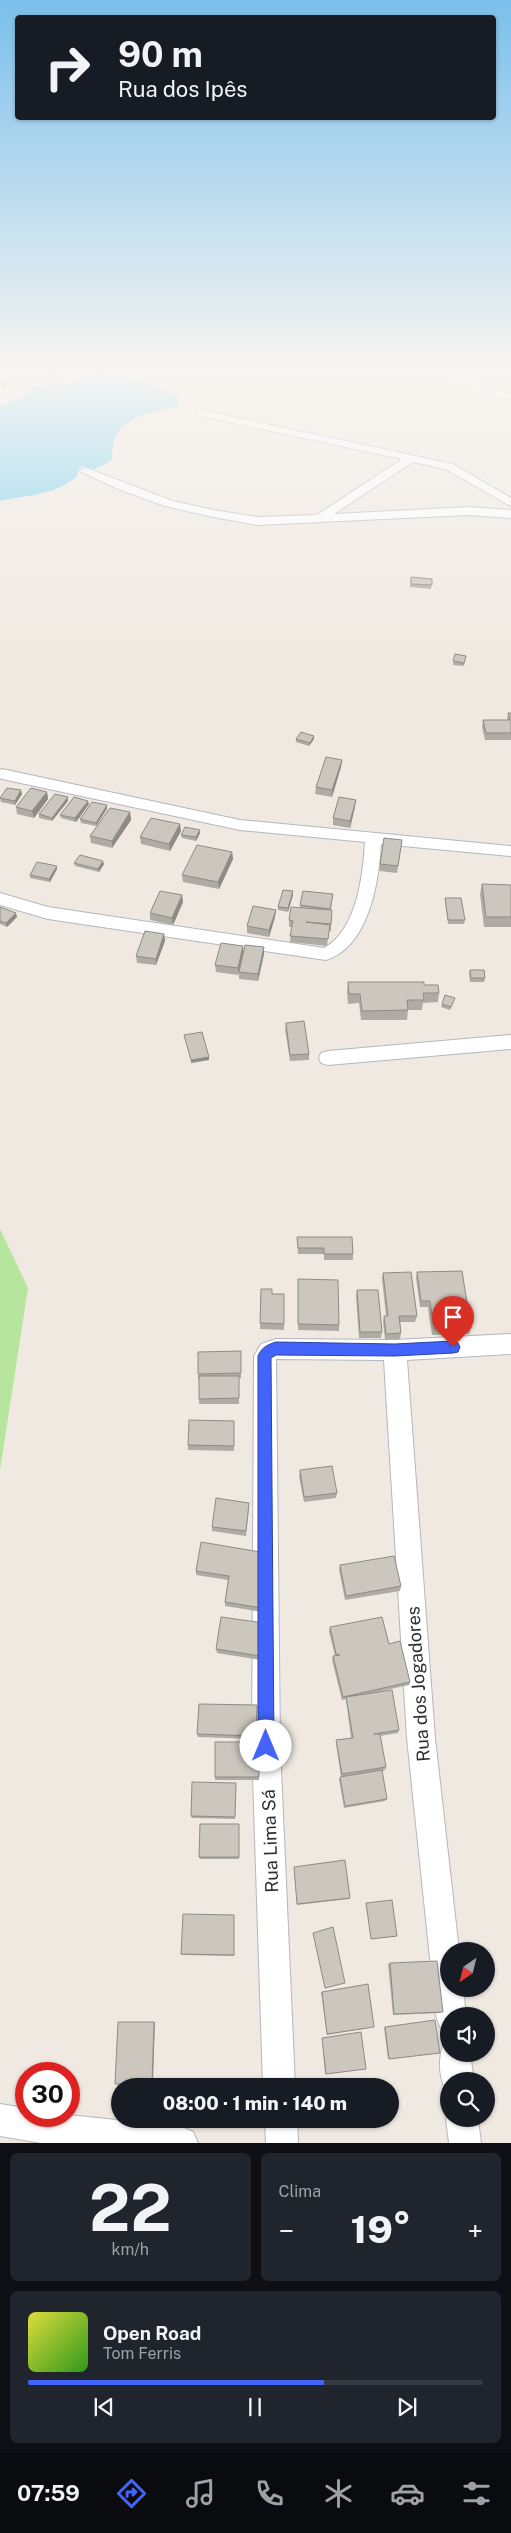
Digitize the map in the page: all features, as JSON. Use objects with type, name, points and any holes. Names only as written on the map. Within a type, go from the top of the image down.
[{"type":"street","points":[[320,518],[393,469]]},
{"type":"street","points":[[454,469],[511,503]]},
{"type":"street","points":[[85,471],[157,501],[226,517],[258,521],[468,510],[511,514]]},
{"type":"street","points":[[2,774],[240,825],[511,852]]},
{"type":"street","points":[[0,899],[48,913],[326,954],[333,952],[341,945],[364,902],[369,883],[373,837]]},
{"type":"street","points":[[328,1058],[511,1042]]},
{"type":"street","points":[[395,1350],[511,1344]]},
{"type":"street","name":"Rua Lima Sá","points":[[279,2078],[266,1746],[265,1356],[269,1350],[276,1349],[395,1350]]},
{"type":"street","name":"Rua dos Jogadores","points":[[395,1350],[422,1738],[450,2007]]},
{"type":"street","points":[[0,2120],[54,2129],[182,2143]]},
{"type":"street","points":[[463,2127],[465,2143]]},
{"type":"street","points":[[281,2128],[282,2143]]},
{"type":"green space","points":[[0,1229],[28,1288],[0,1470]]},
{"type":"water","points":[[0,469],[77,469],[78,475],[61,487],[0,501]]},
{"type":"building","points":[[411,577],[432,579],[432,585],[411,584]]},
{"type":"building","points":[[455,654],[466,656],[464,663],[453,661]]},
{"type":"building","points":[[508,713],[511,713],[511,733],[486,733],[483,720],[510,720]]},
{"type":"building","points":[[301,732],[314,736],[310,743],[296,739]]},
{"type":"building","points":[[326,757],[342,760],[332,790],[316,787]]},
{"type":"building","points":[[7,788],[21,790],[15,801],[0,798]]},
{"type":"building","points":[[31,788],[47,792],[32,811],[16,807]]},
{"type":"building","points":[[55,794],[68,797],[52,818],[39,814]]},
{"type":"building","points":[[74,797],[88,801],[75,818],[60,815]]},
{"type":"building","points":[[339,797],[356,800],[350,821],[333,818]]},
{"type":"building","points":[[92,802],[107,805],[96,823],[80,819]]},
{"type":"building","points":[[110,808],[130,812],[112,841],[90,836]]},
{"type":"building","points":[[151,818],[180,824],[169,844],[140,837]]},
{"type":"building","points":[[185,827],[200,830],[196,837],[181,835]]},
{"type":"building","points":[[384,838],[402,840],[398,866],[380,864]]},
{"type":"building","points":[[197,845],[232,852],[218,882],[182,875]]},
{"type":"building","points":[[80,855],[103,861],[98,869],[74,863]]},
{"type":"building","points":[[37,862],[57,866],[49,879],[30,875]]},
{"type":"building","points":[[482,884],[511,885],[511,917],[486,917]]},
{"type":"building","points":[[283,890],[293,891],[288,908],[278,907]]},
{"type":"building","points":[[160,891],[182,895],[172,918],[150,913]]},
{"type":"building","points":[[303,891],[333,894],[330,909],[300,905]]},
{"type":"building","points":[[445,898],[461,898],[465,920],[448,920]]},
{"type":"building","points":[[253,906],[276,910],[269,930],[247,926]]},
{"type":"building","points":[[0,907],[16,913],[6,923],[0,921]]},
{"type":"building","points":[[291,907],[332,910],[331,924],[306,922],[330,925],[328,939],[290,936],[293,921],[289,920]]},
{"type":"building","points":[[145,931],[164,934],[156,959],[136,956]]},
{"type":"building","points":[[221,943],[243,946],[238,968],[215,965]]},
{"type":"building","points":[[245,945],[264,947],[258,974],[239,972]]},
{"type":"building","points":[[470,970],[484,970],[485,978],[471,978]]},
{"type":"building","points":[[348,982],[424,982],[424,985],[438,985],[439,993],[423,993],[424,1000],[407,1000],[408,1010],[362,1011],[360,994],[349,994]]},
{"type":"building","points":[[445,995],[455,998],[451,1007],[442,1004]]},
{"type":"building","points":[[304,1021],[309,1054],[290,1055],[286,1023]]},
{"type":"building","points":[[202,1032],[209,1057],[191,1060],[184,1035]]},
{"type":"building","points":[[297,1237],[352,1237],[353,1254],[324,1254],[324,1248],[298,1248]]},
{"type":"building","points":[[462,1271],[471,1328],[434,1329],[430,1301],[421,1301],[417,1272]]},
{"type":"building","points":[[411,1272],[417,1316],[399,1316],[401,1333],[386,1334],[384,1316],[388,1316],[383,1273]]},
{"type":"building","points":[[298,1279],[338,1280],[339,1325],[298,1324]]},
{"type":"building","points":[[261,1289],[272,1289],[272,1294],[284,1294],[284,1324],[260,1323]]},
{"type":"building","points":[[357,1290],[378,1290],[382,1332],[360,1332]]},
{"type":"building","points":[[241,1351],[241,1373],[198,1374],[198,1352]]},
{"type":"building","points":[[199,1376],[239,1376],[239,1398],[199,1399]]},
{"type":"building","points":[[189,1420],[234,1421],[234,1446],[188,1445]]},
{"type":"building","points":[[332,1466],[337,1493],[304,1497],[300,1470]]},
{"type":"building","points":[[216,1498],[249,1503],[246,1531],[212,1527]]},
{"type":"building","points":[[201,1542],[266,1553],[262,1582],[266,1583],[262,1608],[225,1602],[229,1576],[196,1571]]},
{"type":"building","points":[[394,1556],[401,1586],[346,1596],[340,1565]]},
{"type":"building","points":[[221,1617],[264,1623],[260,1656],[216,1649]]},
{"type":"building","points":[[382,1617],[389,1644],[400,1641],[410,1682],[343,1697],[333,1656],[340,1655],[336,1654],[330,1627]]},
{"type":"building","points":[[392,1690],[399,1730],[374,1734],[380,1734],[386,1767],[342,1774],[336,1740],[353,1738],[346,1697]]},
{"type":"building","points":[[199,1704],[257,1705],[256,1736],[197,1734]]},
{"type":"building","points":[[215,1742],[258,1742],[259,1777],[215,1777]]},
{"type":"building","points":[[382,1770],[387,1799],[345,1806],[340,1777]]},
{"type":"building","points":[[192,1782],[236,1783],[235,1817],[191,1816]]},
{"type":"building","points":[[200,1824],[239,1824],[239,1857],[199,1857]]},
{"type":"building","points":[[345,1860],[350,1898],[297,1904],[294,1867]]},
{"type":"building","points":[[392,1900],[397,1936],[371,1939],[366,1903]]},
{"type":"building","points":[[183,1914],[234,1915],[234,1955],[181,1954]]},
{"type":"building","points":[[333,1927],[345,1983],[325,1988],[313,1933]]},
{"type":"building","points":[[437,1961],[442,2007],[440,2007],[440,2012],[394,2014],[390,1963]]},
{"type":"building","points":[[368,1984],[374,2027],[327,2034],[322,1992]]},
{"type":"building","points":[[435,2020],[440,2053],[389,2059],[385,2027]]},
{"type":"building","points":[[118,2022],[154,2022],[152,2078],[115,2078]]},
{"type":"building","points":[[361,2032],[366,2069],[326,2074],[322,2038]]},
{"type":"route","points":[[266,1746],[265,1356],[269,1350],[276,1349],[395,1350],[453,1347]]}]
